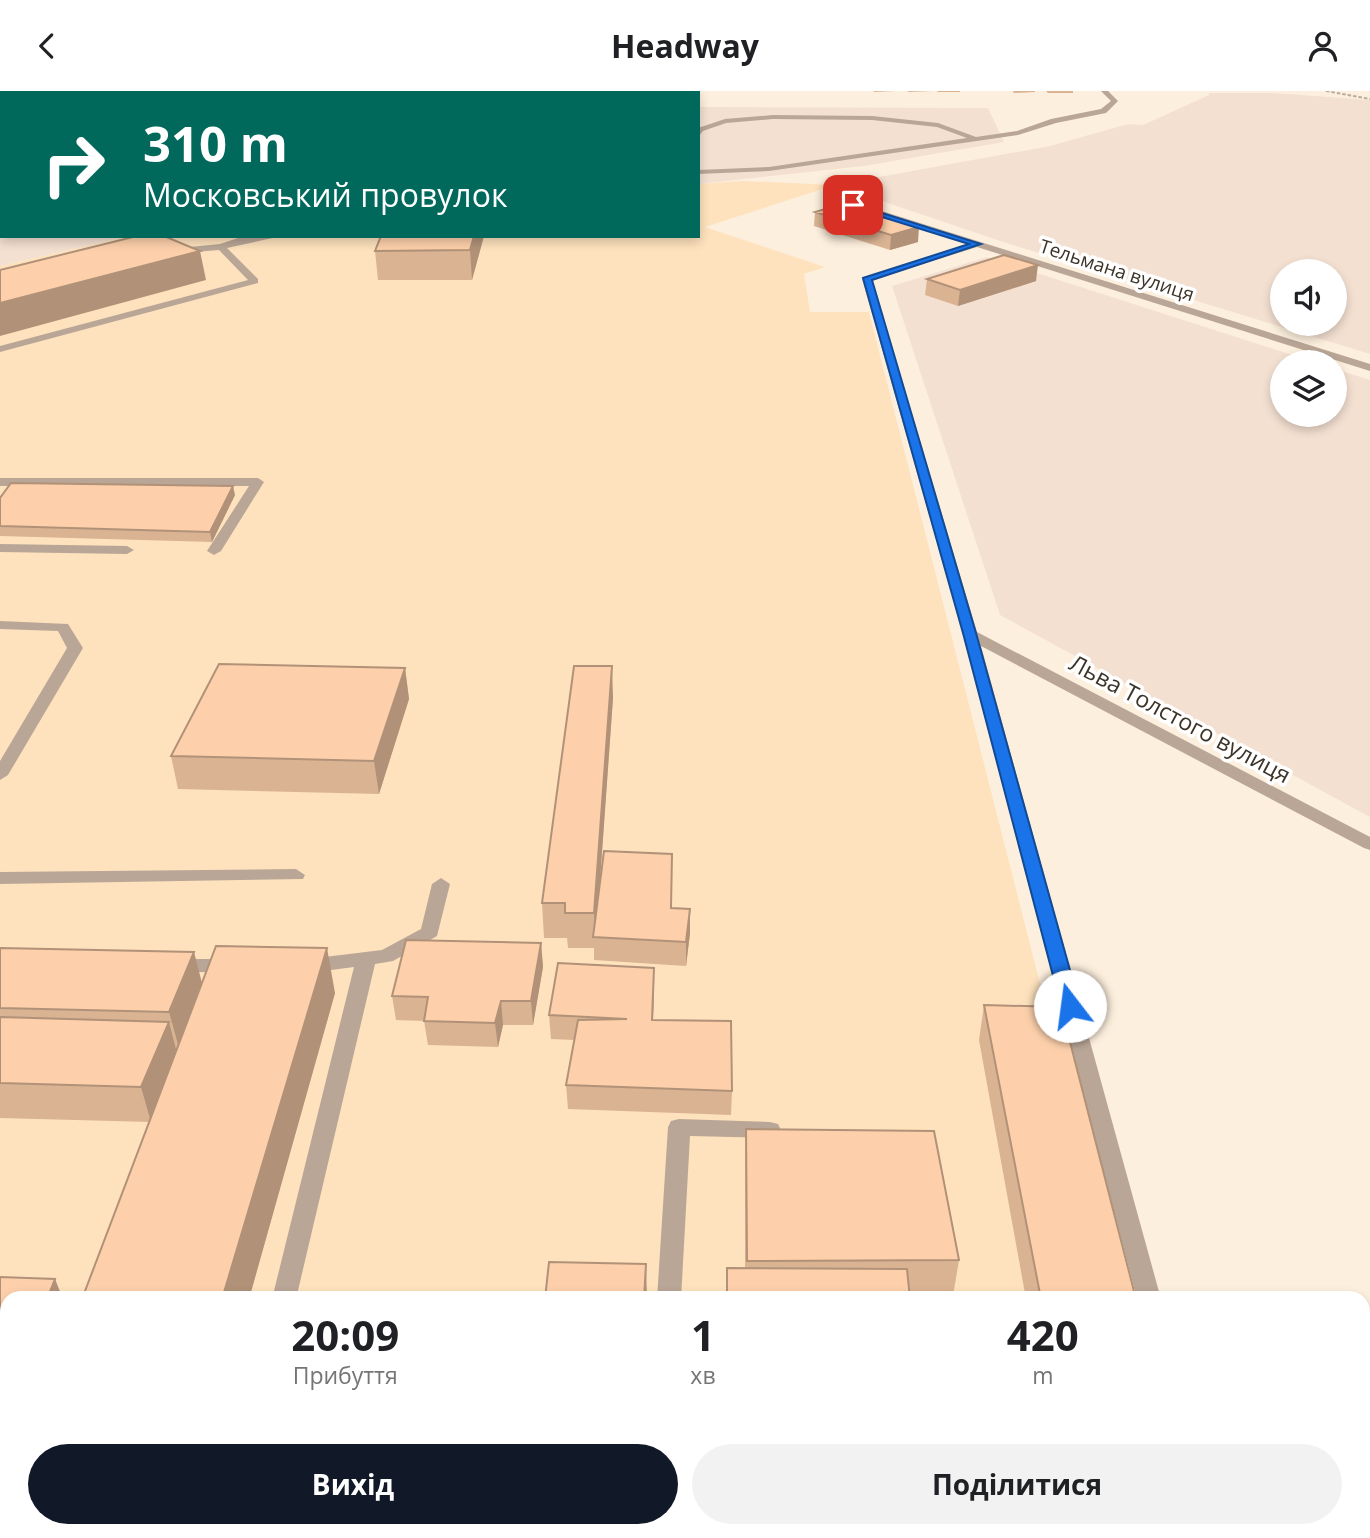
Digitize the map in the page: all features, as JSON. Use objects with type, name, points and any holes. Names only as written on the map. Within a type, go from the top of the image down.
[{"type":"street","points":[[700,172],[769,169],[1018,133],[1054,121],[1103,111],[1115,101],[1104,91]]},
{"type":"street","points":[[700,130],[725,121],[774,117],[872,118],[938,125],[976,139]]},
{"type":"street","name":"Тельмана вулиця","points":[[853,205],[1370,368]]},
{"type":"street","points":[[166,251],[221,247],[241,240],[260,238]]},
{"type":"street","points":[[977,244],[867,278],[970,633],[1147,1291]]},
{"type":"street","points":[[0,349],[255,281],[221,247]]},
{"type":"street","points":[[0,482],[258,482],[214,551]]},
{"type":"street","points":[[0,548],[127,549]]},
{"type":"street","points":[[0,625],[63,627],[75,648],[0,775]]},
{"type":"street","name":"Льва Толстого вулиця","points":[[970,633],[1370,844]]},
{"type":"street","points":[[0,878],[296,875]]},
{"type":"street","points":[[295,966],[386,956],[430,932],[441,884]]},
{"type":"street","points":[[287,1291],[366,959]]},
{"type":"street","points":[[161,966],[255,966]]},
{"type":"street","points":[[669,1291],[679,1127],[787,1131]]},
{"type":"path","points":[[1326,91],[1370,99]]},
{"type":"shaded area","points":[[1209,93],[1273,93],[1370,100],[1370,354],[1311,336],[1347,336],[1347,259],[1270,259],[1270,323],[1000,241],[835,185],[1050,146],[1128,124],[1143,125]]},
{"type":"shaded area","points":[[700,107],[988,108],[1004,142],[864,166],[700,184]]},
{"type":"shaded area","points":[[743,181],[835,185],[705,227],[825,267],[804,274],[810,312],[869,312],[1118,1291],[0,1291],[0,266],[120,238],[700,238],[700,184]]},
{"type":"shaded area","points":[[0,238],[120,238],[0,266]]},
{"type":"shaded area","points":[[987,257],[1277,350],[1270,350],[1270,427],[1347,427],[1347,373],[1370,380],[1370,817],[1000,615],[892,286]]},
{"type":"building","points":[[842,204],[919,227],[891,235],[815,212]]},
{"type":"building","points":[[129,238],[169,238],[200,251],[0,303],[0,270]]},
{"type":"building","points":[[380,238],[473,238],[470,250],[375,251]]},
{"type":"building","points":[[1004,255],[1038,265],[960,290],[927,279]]},
{"type":"building","points":[[11,483],[233,486],[210,532],[0,526],[0,498]]},
{"type":"building","points":[[219,664],[405,668],[374,761],[171,756]]},
{"type":"building","points":[[574,666],[612,666],[594,913],[565,913],[565,903],[542,903]]},
{"type":"building","points":[[604,851],[672,854],[671,908],[690,909],[686,942],[593,937]]},
{"type":"building","points":[[406,940],[541,943],[531,1001],[501,1001],[495,1023],[424,1021],[428,997],[392,996]]},
{"type":"building","points":[[216,946],[327,948],[224,1291],[85,1291]]},
{"type":"building","points":[[0,948],[194,952],[169,1012],[0,1008]]},
{"type":"building","points":[[558,963],[654,968],[652,1020],[731,1021],[732,1091],[566,1085],[578,1020],[627,1019],[549,1015]]},
{"type":"building","points":[[984,1005],[1061,1007],[1134,1291],[1039,1291]]},
{"type":"building","points":[[0,1017],[169,1022],[141,1087],[0,1083]]},
{"type":"building","points":[[746,1129],[934,1131],[959,1260],[747,1261]]},
{"type":"building","points":[[549,1262],[646,1264],[644,1291],[546,1291]]},
{"type":"building","points":[[727,1268],[907,1269],[909,1291],[727,1291]]},
{"type":"building","points":[[0,1277],[55,1279],[50,1291],[0,1291]]},
{"type":"route","points":[[853,205],[977,244],[867,278],[970,633],[1070,1006]]}]
